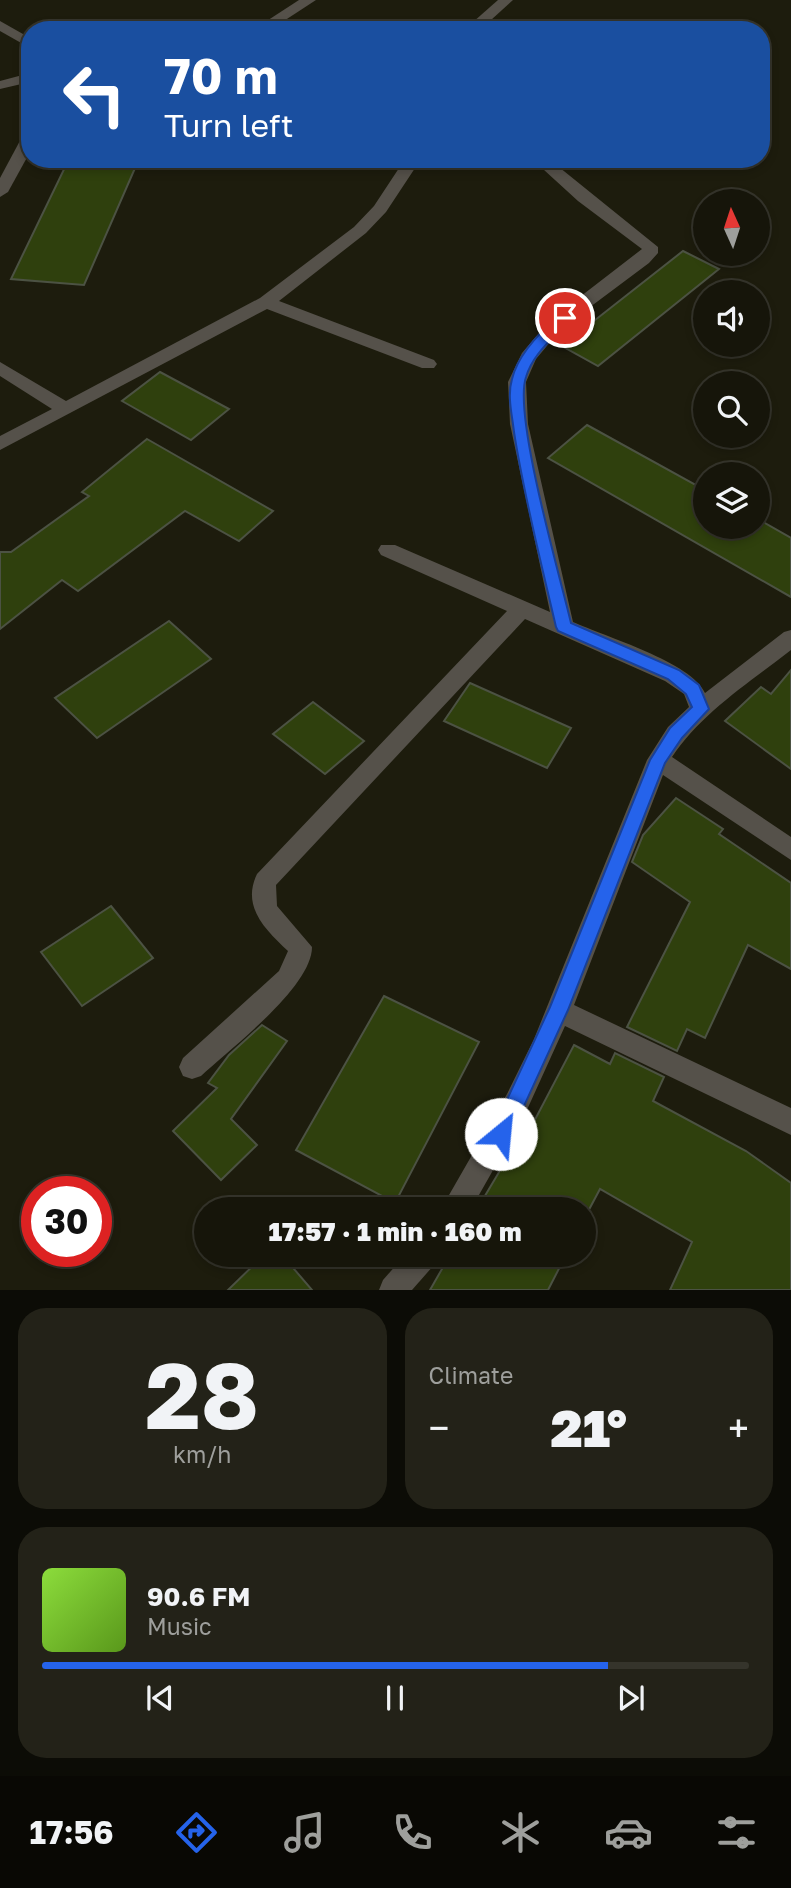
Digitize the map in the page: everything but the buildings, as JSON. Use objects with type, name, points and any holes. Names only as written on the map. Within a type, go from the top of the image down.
[{"type":"street","points":[[275,21],[309,0]]},
{"type":"street","points":[[482,21],[506,0]]},
{"type":"street","points":[[0,26],[21,39]]},
{"type":"street","points":[[0,85],[21,79]]},
{"type":"street","points":[[0,192],[21,154]]},
{"type":"street","points":[[0,444],[266,302],[360,230],[380,209],[407,168]]},
{"type":"street","points":[[550,168],[592,205],[650,247],[650,253],[643,259],[549,331],[529,357],[519,377],[519,424],[564,627]]},
{"type":"street","points":[[266,302],[428,364]]},
{"type":"street","points":[[0,368],[66,409]]},
{"type":"street","points":[[388,550],[673,675],[693,690],[701,709]]},
{"type":"street","points":[[192,1067],[288,979],[300,959],[300,947],[265,910],[261,896],[265,881],[522,608]]},
{"type":"street","points":[[462,1197],[513,1113],[559,1010],[658,760],[676,733],[701,709],[791,638]]},
{"type":"street","points":[[658,760],[791,850]]},
{"type":"street","points":[[559,1010],[791,1122]]},
{"type":"street","points":[[393,1290],[413,1267]]},
{"type":"route","points":[[501,1134],[559,1010],[658,760],[676,733],[701,709],[693,690],[673,675],[564,627],[526,460],[516,399],[519,377],[529,357],[549,331],[565,318]]}]
